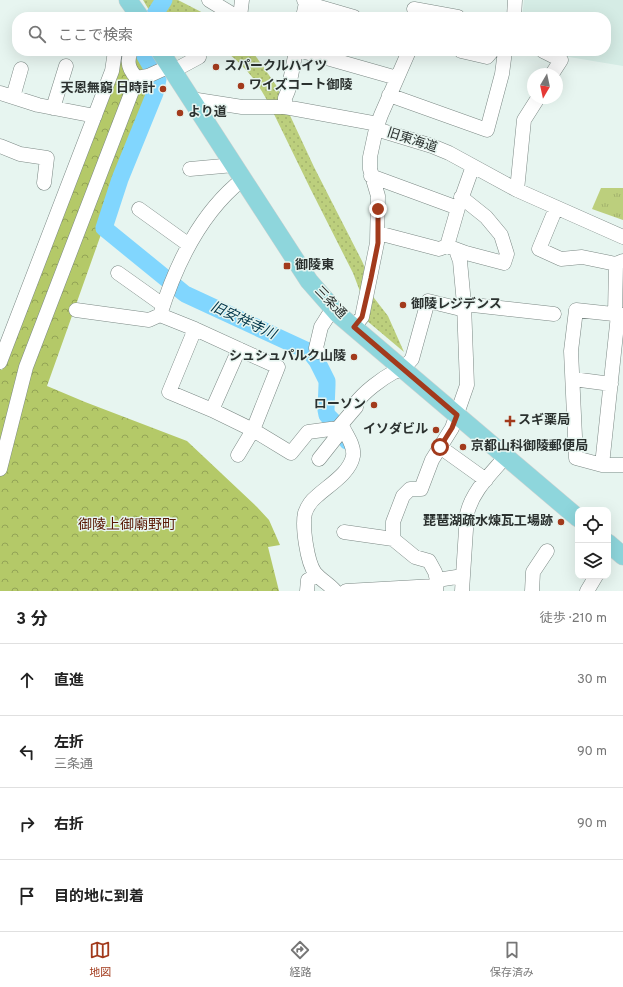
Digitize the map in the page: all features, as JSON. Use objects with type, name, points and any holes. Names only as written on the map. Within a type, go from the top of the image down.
[{"type":"main road","points":[[128,0],[136,12]]},
{"type":"main road","name":"三条通","points":[[163,56],[309,281],[333,308],[575,515]]},
{"type":"street","points":[[209,0],[229,12]]},
{"type":"street","points":[[241,12],[242,0]]},
{"type":"street","points":[[514,12],[515,0]]},
{"type":"street","points":[[304,12],[305,1],[339,12]]},
{"type":"street","points":[[414,9],[430,12]]},
{"type":"street","points":[[0,362],[112,71],[114,56]]},
{"type":"street","points":[[128,56],[128,65],[132,73],[137,78]]},
{"type":"street","points":[[285,107],[285,98],[288,91],[295,56]]},
{"type":"street","points":[[320,56],[397,78]]},
{"type":"street","points":[[354,327],[362,317],[378,243],[378,196],[372,176],[370,157],[377,127],[389,96],[408,56]]},
{"type":"street","points":[[389,96],[487,130],[502,74],[504,56]]},
{"type":"street","points":[[553,56],[561,60],[556,68]]},
{"type":"street","points":[[137,78],[172,69],[199,57]]},
{"type":"street","points":[[53,108],[66,66]]},
{"type":"street","points":[[21,69],[4,96],[38,105],[95,116]]},
{"type":"street","points":[[0,469],[26,367],[137,78]]},
{"type":"street","name":"旧東海道","points":[[191,99],[242,107],[285,107],[377,127],[432,146],[517,190],[623,237]]},
{"type":"street","points":[[517,190],[524,120],[534,104]]},
{"type":"street","points":[[0,146],[20,154],[47,158],[44,183]]},
{"type":"street","points":[[393,539],[392,522],[402,496],[410,489],[420,489],[432,460],[452,428],[468,385],[460,261],[452,248],[460,202],[473,166]]},
{"type":"street","points":[[76,310],[150,320],[161,310],[170,283],[189,245],[201,225],[231,189],[238,172],[190,169]]},
{"type":"street","points":[[372,176],[460,202],[486,217],[501,235],[507,254],[504,263],[452,248],[439,249],[378,233]]},
{"type":"street","points":[[556,208],[539,250],[561,260],[582,257],[620,262],[619,315],[602,465]]},
{"type":"street","points":[[139,209],[189,245]]},
{"type":"street","points":[[118,273],[161,310],[195,329],[278,367],[254,430],[238,455]]},
{"type":"street","points":[[320,460],[356,407],[354,404],[368,390],[392,373],[403,369],[412,359],[428,301],[464,307],[554,314]]},
{"type":"street","points":[[318,352],[316,348],[322,327],[333,308]]},
{"type":"street","points":[[619,315],[576,310],[571,351],[576,458],[602,465],[623,465]]},
{"type":"street","points":[[195,329],[169,392],[254,430],[291,453],[308,432],[341,429]]},
{"type":"street","points":[[212,410],[239,349]]},
{"type":"street","points":[[573,378],[611,384]]},
{"type":"street","points":[[335,591],[316,576],[312,569],[308,556],[304,516],[313,500],[334,482],[351,462],[353,448],[341,429]]},
{"type":"street","points":[[440,447],[486,480]]},
{"type":"street","points":[[462,591],[469,504],[475,494],[506,456]]},
{"type":"street","points":[[344,532],[393,539],[415,557],[429,561],[435,572],[436,586]]},
{"type":"street","points":[[532,591],[533,572],[547,551]]},
{"type":"street","points":[[307,591],[308,580],[316,576]]},
{"type":"street","points":[[346,591],[436,586],[463,576]]},
{"type":"street","points":[[587,591],[594,579]]},
{"type":"shaded area","points":[[524,0],[623,0],[623,66],[567,56],[611,56],[611,12],[523,12]]},
{"type":"green space","points":[[143,0],[178,0],[201,12],[150,12]]},
{"type":"green space","points":[[118,56],[141,56],[156,80],[47,386],[187,441],[269,520],[280,545],[268,547],[279,591],[0,591],[0,369],[2,370],[115,73]]},
{"type":"green space","points":[[231,56],[256,56],[276,85],[283,100],[269,104],[260,88],[239,63]]},
{"type":"green space","points":[[287,109],[369,277],[364,302],[353,273],[272,110]]},
{"type":"green space","points":[[601,188],[623,188],[623,220],[592,209]]},
{"type":"green space","points":[[371,294],[388,316],[404,352],[366,320]]},
{"type":"waterway","name":"旧安祥寺川","points":[[156,12],[164,0]]},
{"type":"waterway","name":"旧安祥寺川","points":[[145,56],[152,68]]},
{"type":"waterway","name":"旧安祥寺川","points":[[158,79],[155,93],[120,179],[104,228],[185,294],[310,352],[317,361],[327,381],[327,415],[340,428],[347,441]]},
{"type":"place","name":"スパークルハイツ","points":[[216,67]]},
{"type":"place","name":"ワイズコート御陵","points":[[241,86]]},
{"type":"place","name":"天恩無窮 日時計","points":[[163,89]]},
{"type":"place","name":"より道","points":[[180,113]]},
{"type":"place","name":"御陵東","points":[[287,266]]},
{"type":"place","name":"御陵レジデンス","points":[[403,305]]},
{"type":"place","name":"シュシュパルク山陵","points":[[354,357]]},
{"type":"place","name":"ローソン","points":[[374,405]]},
{"type":"place","name":"スギ薬局","points":[[510,421]]},
{"type":"place","name":"イソダビル","points":[[436,430]]},
{"type":"place","name":"京都山科御陵郵便局","points":[[463,447]]},
{"type":"place","name":"琵琶湖疏水煉瓦工場跡","points":[[561,522]]},
{"type":"district","name":"御陵上御廟野町","points":[[127,525]]},
{"type":"route","points":[[378,209],[378,243],[371,278],[362,317],[354,327],[457,415],[452,428],[440,447]]}]
